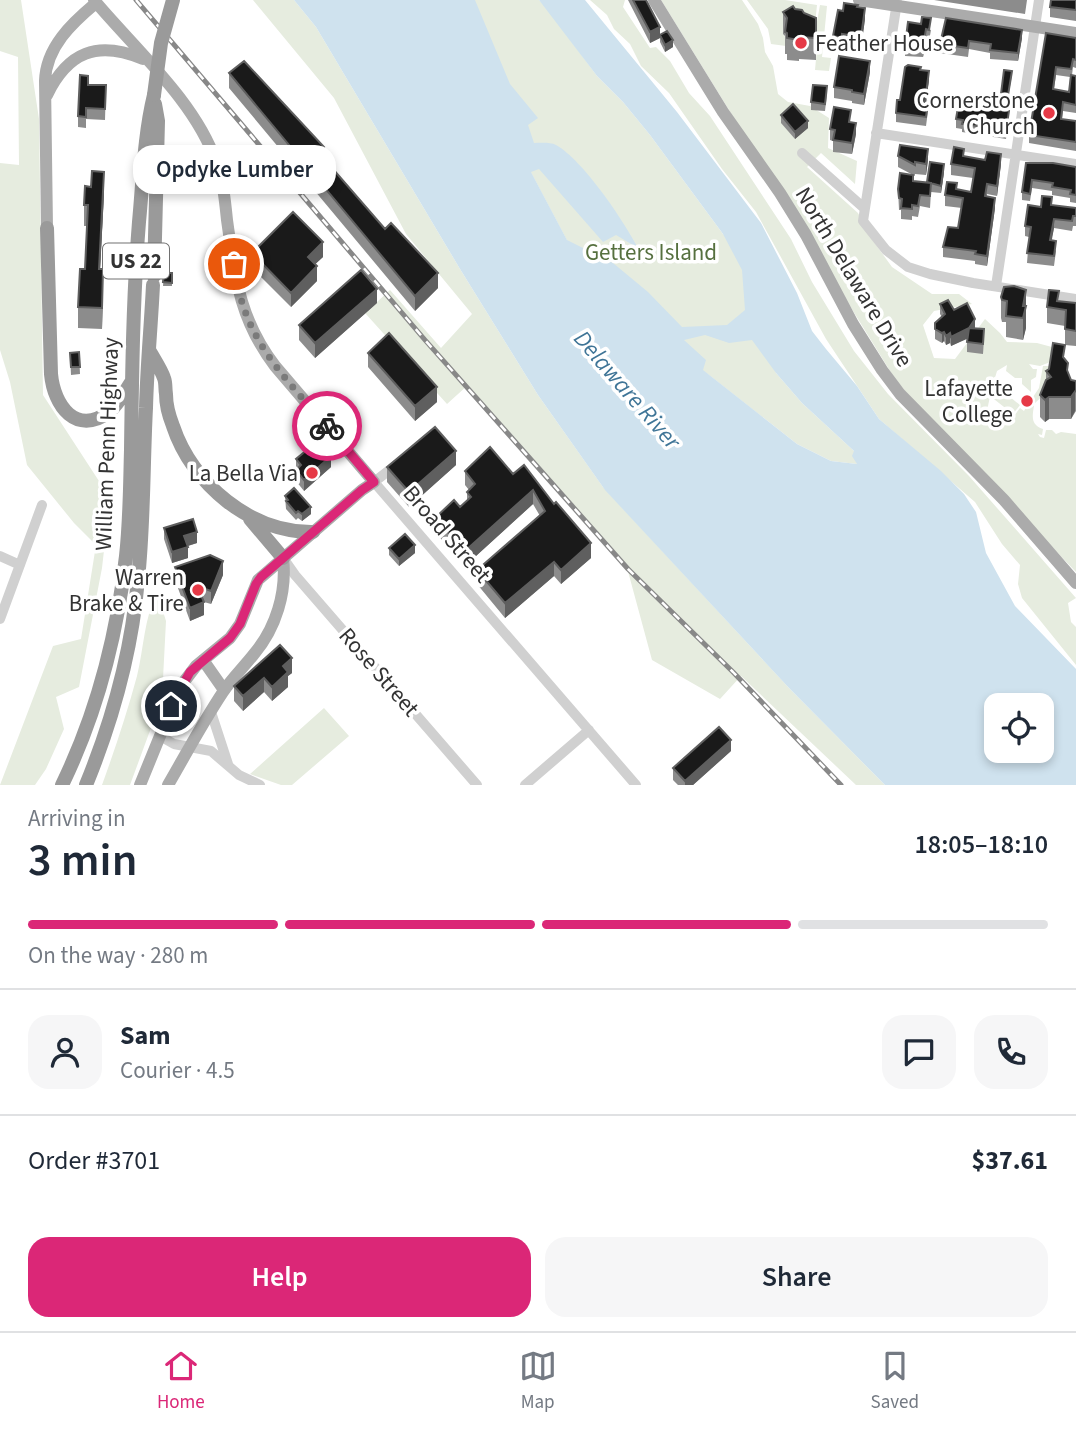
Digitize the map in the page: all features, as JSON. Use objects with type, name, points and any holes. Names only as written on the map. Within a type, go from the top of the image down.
[{"type":"highway","name":"William Penn Highway","points":[[62,785],[97,698],[119,606],[128,536],[136,255],[148,121],[161,43],[173,0]]},
{"type":"highway","name":"William Penn Highway","points":[[86,785],[114,705],[125,662],[140,550],[158,121],[154,95]]},
{"type":"highway","points":[[47,228],[51,374],[59,404],[66,412],[77,417],[96,418],[114,407],[132,380]]},
{"type":"highway","points":[[149,350],[165,379],[166,398],[173,427],[188,458],[211,486],[246,513],[283,558]]},
{"type":"highway","points":[[246,513],[280,528],[313,532]]},
{"type":"main road","name":"North Delaware Drive","points":[[654,0],[723,112],[787,203],[853,324],[882,370],[900,394],[1004,500],[1076,583]]},
{"type":"main road","points":[[859,0],[897,3],[1076,33]]},
{"type":"main road","points":[[47,228],[45,75],[48,60],[67,34],[69,26],[98,5]]},
{"type":"main road","name":"Broad Street","points":[[98,5],[197,121],[216,160],[239,295],[255,337],[275,366],[374,482]]},
{"type":"main road","points":[[46,97],[69,62],[82,55],[109,50],[146,60]]},
{"type":"main road","points":[[140,785],[180,687],[190,672],[230,638],[240,624],[258,580],[374,482]]},
{"type":"main road","points":[[168,785],[224,690],[260,647],[272,625],[283,583],[283,558]]},
{"type":"main road","points":[[203,660],[224,690]]},
{"type":"street","points":[[996,286],[1039,0]]},
{"type":"street","points":[[897,3],[863,222],[886,250],[908,267],[930,274],[1076,299]]},
{"type":"street","points":[[876,133],[1076,164]]},
{"type":"street","points":[[802,153],[864,208]]},
{"type":"street","points":[[374,482],[407,456]]},
{"type":"street","name":"Broad Street","points":[[374,482],[636,785]]},
{"type":"street","points":[[0,619],[42,505]]},
{"type":"street","points":[[0,556],[20,565]]},
{"type":"street","name":"Rose Street","points":[[283,558],[477,785]]},
{"type":"street","points":[[211,712],[228,764]]},
{"type":"street","points":[[525,785],[589,730]]},
{"type":"street","points":[[160,736],[174,744],[211,751],[239,775],[260,785]]},
{"type":"green space","points":[[0,0],[21,0],[39,119],[43,395],[110,498],[102,568],[79,687],[56,697],[64,729],[46,769],[35,785],[0,785],[53,646],[81,639],[96,545],[74,523],[27,465],[10,382],[0,350],[0,163],[19,165],[18,57],[0,51]]},
{"type":"green space","points":[[253,0],[294,0],[316,27],[538,395],[603,487],[789,688],[885,785],[856,785],[741,676],[720,699],[652,660],[626,564],[607,546],[468,385],[447,404],[365,313],[390,290],[441,348],[472,314],[406,234],[334,98]]},
{"type":"green space","name":"Getters Island","points":[[457,0],[539,0],[546,7],[597,76],[650,135],[723,234],[738,245],[776,373],[802,403],[854,451],[857,464],[831,461],[797,444],[709,375],[599,301],[508,129]]},
{"type":"green space","points":[[590,0],[625,0],[623,7],[650,48],[656,47],[670,61],[689,93],[710,116],[791,239],[812,282],[854,351],[888,394],[969,476],[1076,598],[1068,603],[1071,622],[1076,627],[1076,665],[1022,598],[1018,584],[1020,565],[1002,544],[975,502],[879,419],[826,339],[756,212],[669,93],[641,66],[630,44],[614,29],[607,15]]},
{"type":"green space","points":[[661,0],[742,0],[758,24],[765,52],[773,66],[778,94],[788,102],[810,106],[829,118],[828,148],[857,161],[855,184],[821,153],[807,167],[858,213],[871,238],[892,267],[932,294],[959,294],[972,304],[934,311],[923,325],[934,358],[955,359],[985,319],[1007,342],[1037,343],[1063,350],[1063,357],[1040,366],[1029,364],[1033,369],[1037,369],[1036,377],[1031,380],[1031,392],[1022,384],[1022,378],[1015,378],[1006,371],[1007,365],[997,371],[992,388],[995,385],[1005,393],[1005,397],[1010,397],[1020,405],[1013,414],[990,396],[985,421],[990,426],[1014,416],[1020,408],[1024,411],[1029,402],[1034,406],[1034,423],[1043,429],[1042,435],[1038,434],[1040,437],[1044,438],[1046,430],[1052,430],[1056,434],[1076,434],[1076,572],[930,420],[895,379]]},
{"type":"green space","points":[[747,0],[785,0],[817,5],[815,24],[783,33],[787,40],[786,46],[771,44],[768,29]]},
{"type":"green space","points":[[820,5],[827,6],[822,57],[831,58],[829,71],[815,70],[817,48],[805,35],[816,27]]},
{"type":"green space","points":[[1043,366],[1049,366],[1046,387],[1035,403],[1031,400],[1039,388]]},
{"type":"green space","points":[[157,592],[166,621],[162,698],[130,785],[102,785],[133,690],[147,623]]},
{"type":"green space","points":[[324,708],[349,736],[292,785],[281,785],[250,774]]},
{"type":"water","name":"Delaware River","points":[[294,0],[475,0],[510,84],[538,118],[528,125],[534,143],[556,145],[578,164],[613,208],[638,248],[616,235],[603,242],[539,169],[531,172],[567,240],[613,263],[648,292],[682,327],[727,325],[745,310],[742,270],[723,234],[650,135],[597,76],[539,0],[585,0],[677,112],[761,223],[797,293],[812,331],[857,386],[879,419],[964,494],[976,512],[986,553],[1015,606],[1076,669],[1076,785],[885,785],[789,688],[605,490],[538,395],[316,27]],"holes":[[[705,335],[729,343],[752,340],[802,403],[854,451],[852,456],[857,464],[831,461],[797,444],[703,370],[706,360],[684,340]]]},
{"type":"building","points":[[633,0],[646,0],[660,27],[650,32]]},
{"type":"building","points":[[1051,0],[1076,0],[1076,10],[1050,7]]},
{"type":"building","points":[[844,3],[865,8],[861,37],[842,34],[842,38],[833,36],[838,10],[843,11]]},
{"type":"building","points":[[793,6],[816,18],[816,38],[787,38],[787,18],[783,12]]},
{"type":"building","points":[[922,17],[931,18],[923,46],[905,45],[908,22],[921,24]]},
{"type":"building","points":[[946,18],[1022,30],[1018,53],[990,50],[991,44],[969,41],[968,48],[940,44]]},
{"type":"building","points":[[667,31],[673,40],[665,45],[660,35]]},
{"type":"building","points":[[1046,33],[1076,38],[1076,60],[1073,59],[1071,69],[1056,67],[1053,89],[1069,92],[1071,75],[1076,76],[1076,105],[1063,102],[1061,119],[1076,121],[1076,142],[1029,135]]},
{"type":"building","points":[[839,56],[870,61],[864,94],[834,87]]},
{"type":"building","points":[[244,61],[324,147],[319,153],[385,229],[391,223],[438,273],[415,296],[229,73]]},
{"type":"building","points":[[908,65],[929,71],[926,117],[896,113],[905,67]]},
{"type":"building","points":[[1004,70],[1012,71],[1008,95],[1001,94]]},
{"type":"building","points":[[80,75],[88,76],[88,85],[106,85],[105,109],[86,108],[86,117],[78,116]]},
{"type":"building","points":[[813,85],[827,86],[825,104],[811,102]]},
{"type":"building","points":[[959,102],[998,105],[998,110],[1009,111],[1006,130],[962,124],[963,120],[956,119]]},
{"type":"building","points":[[793,104],[808,121],[795,132],[781,115]]},
{"type":"building","points":[[834,107],[851,110],[849,122],[856,123],[852,143],[833,140],[835,130],[830,129]]},
{"type":"building","points":[[900,145],[928,149],[926,164],[915,162],[915,165],[898,156]]},
{"type":"building","points":[[954,147],[964,149],[963,156],[985,160],[987,152],[1001,154],[997,186],[987,184],[985,196],[995,198],[987,256],[975,254],[976,251],[943,247],[948,227],[958,228],[963,198],[945,195],[947,182],[957,183],[956,189],[971,192],[975,168],[951,164]]},
{"type":"building","points":[[930,162],[944,164],[941,186],[927,182]]},
{"type":"building","points":[[1026,163],[1053,163],[1076,167],[1076,195],[1070,194],[1071,190],[1052,187],[1053,183],[1032,180],[1030,194],[1022,192]]},
{"type":"building","points":[[92,171],[104,172],[99,269],[103,269],[102,308],[78,307],[80,269],[85,269],[88,205],[84,205],[85,186],[91,187]]},
{"type":"building","points":[[900,173],[913,175],[913,181],[931,183],[930,196],[920,195],[918,206],[912,205],[912,209],[901,208],[902,199],[899,198],[898,189]]},
{"type":"building","points":[[1042,196],[1052,197],[1051,205],[1076,208],[1076,216],[1073,216],[1072,221],[1054,219],[1050,240],[1056,241],[1054,256],[1027,253],[1031,227],[1025,226],[1028,205],[1041,207]]},
{"type":"building","points":[[293,212],[323,242],[308,257],[317,266],[291,293],[252,253]]},
{"type":"building","points":[[361,270],[377,289],[315,343],[299,325]]},
{"type":"building","points":[[164,273],[172,273],[172,283],[163,282]]},
{"type":"building","points":[[1014,286],[1026,290],[1023,318],[1006,316],[1007,301],[1001,297],[1004,287]]},
{"type":"building","points":[[1049,290],[1059,291],[1057,301],[1076,303],[1076,331],[1065,329],[1066,310],[1047,307]]},
{"type":"building","points":[[948,300],[954,310],[967,303],[975,319],[969,328],[951,337],[950,333],[946,336],[944,332],[935,329],[935,323],[945,314],[940,304]]},
{"type":"building","points":[[969,328],[984,329],[983,344],[967,342]]},
{"type":"building","points":[[389,333],[437,387],[415,406],[368,353]]},
{"type":"building","points":[[1053,343],[1065,345],[1063,357],[1068,363],[1067,370],[1071,380],[1076,381],[1076,390],[1071,397],[1049,397],[1045,400],[1040,395],[1046,380],[1051,377],[1046,371],[1049,369]]},
{"type":"building","points":[[79,352],[80,367],[71,367],[70,353]]},
{"type":"building","points":[[435,427],[456,451],[409,492],[387,467]]},
{"type":"building","points":[[318,441],[331,456],[304,480],[296,470],[301,465],[296,459]]},
{"type":"building","points":[[490,447],[513,474],[524,465],[554,504],[556,502],[591,543],[561,570],[554,562],[505,603],[477,570],[545,511],[533,490],[465,551],[435,518],[454,500],[460,507],[471,497],[467,492],[475,484],[465,471]]},
{"type":"building","points":[[294,488],[311,507],[302,514],[298,511],[296,513],[286,501],[288,500],[285,496]]},
{"type":"building","points":[[193,519],[197,532],[184,536],[188,547],[172,552],[164,528]]},
{"type":"building","points":[[405,534],[415,545],[399,559],[389,548]]},
{"type":"building","points":[[210,555],[223,561],[211,591],[197,586],[204,602],[190,608],[175,567]]},
{"type":"building","points":[[280,645],[292,658],[283,666],[288,672],[272,687],[264,678],[243,696],[234,686]]},
{"type":"building","points":[[719,727],[731,740],[685,781],[673,768]]},
{"type":"railway","points":[[136,0],[425,340],[628,569],[733,672],[841,785]]},
{"type":"way so far","points":[[234,264],[236,284],[250,327],[275,366],[327,426]]},
{"type":"place","name":"Feather House","points":[[801,43]]},
{"type":"place","name":"Cornerstone Church","points":[[1049,113]]},
{"type":"place","name":"Opdyke Lumber","points":[[234,264]]},
{"type":"place","name":"Lafayette College","points":[[1027,401]]},
{"type":"place","name":"La Bella Via","points":[[312,473]]},
{"type":"place","name":"Warren Brake & Tire","points":[[198,590]]},
{"type":"route","points":[[171,706],[190,672],[222,647],[240,624],[261,577],[374,482],[327,426]]}]
